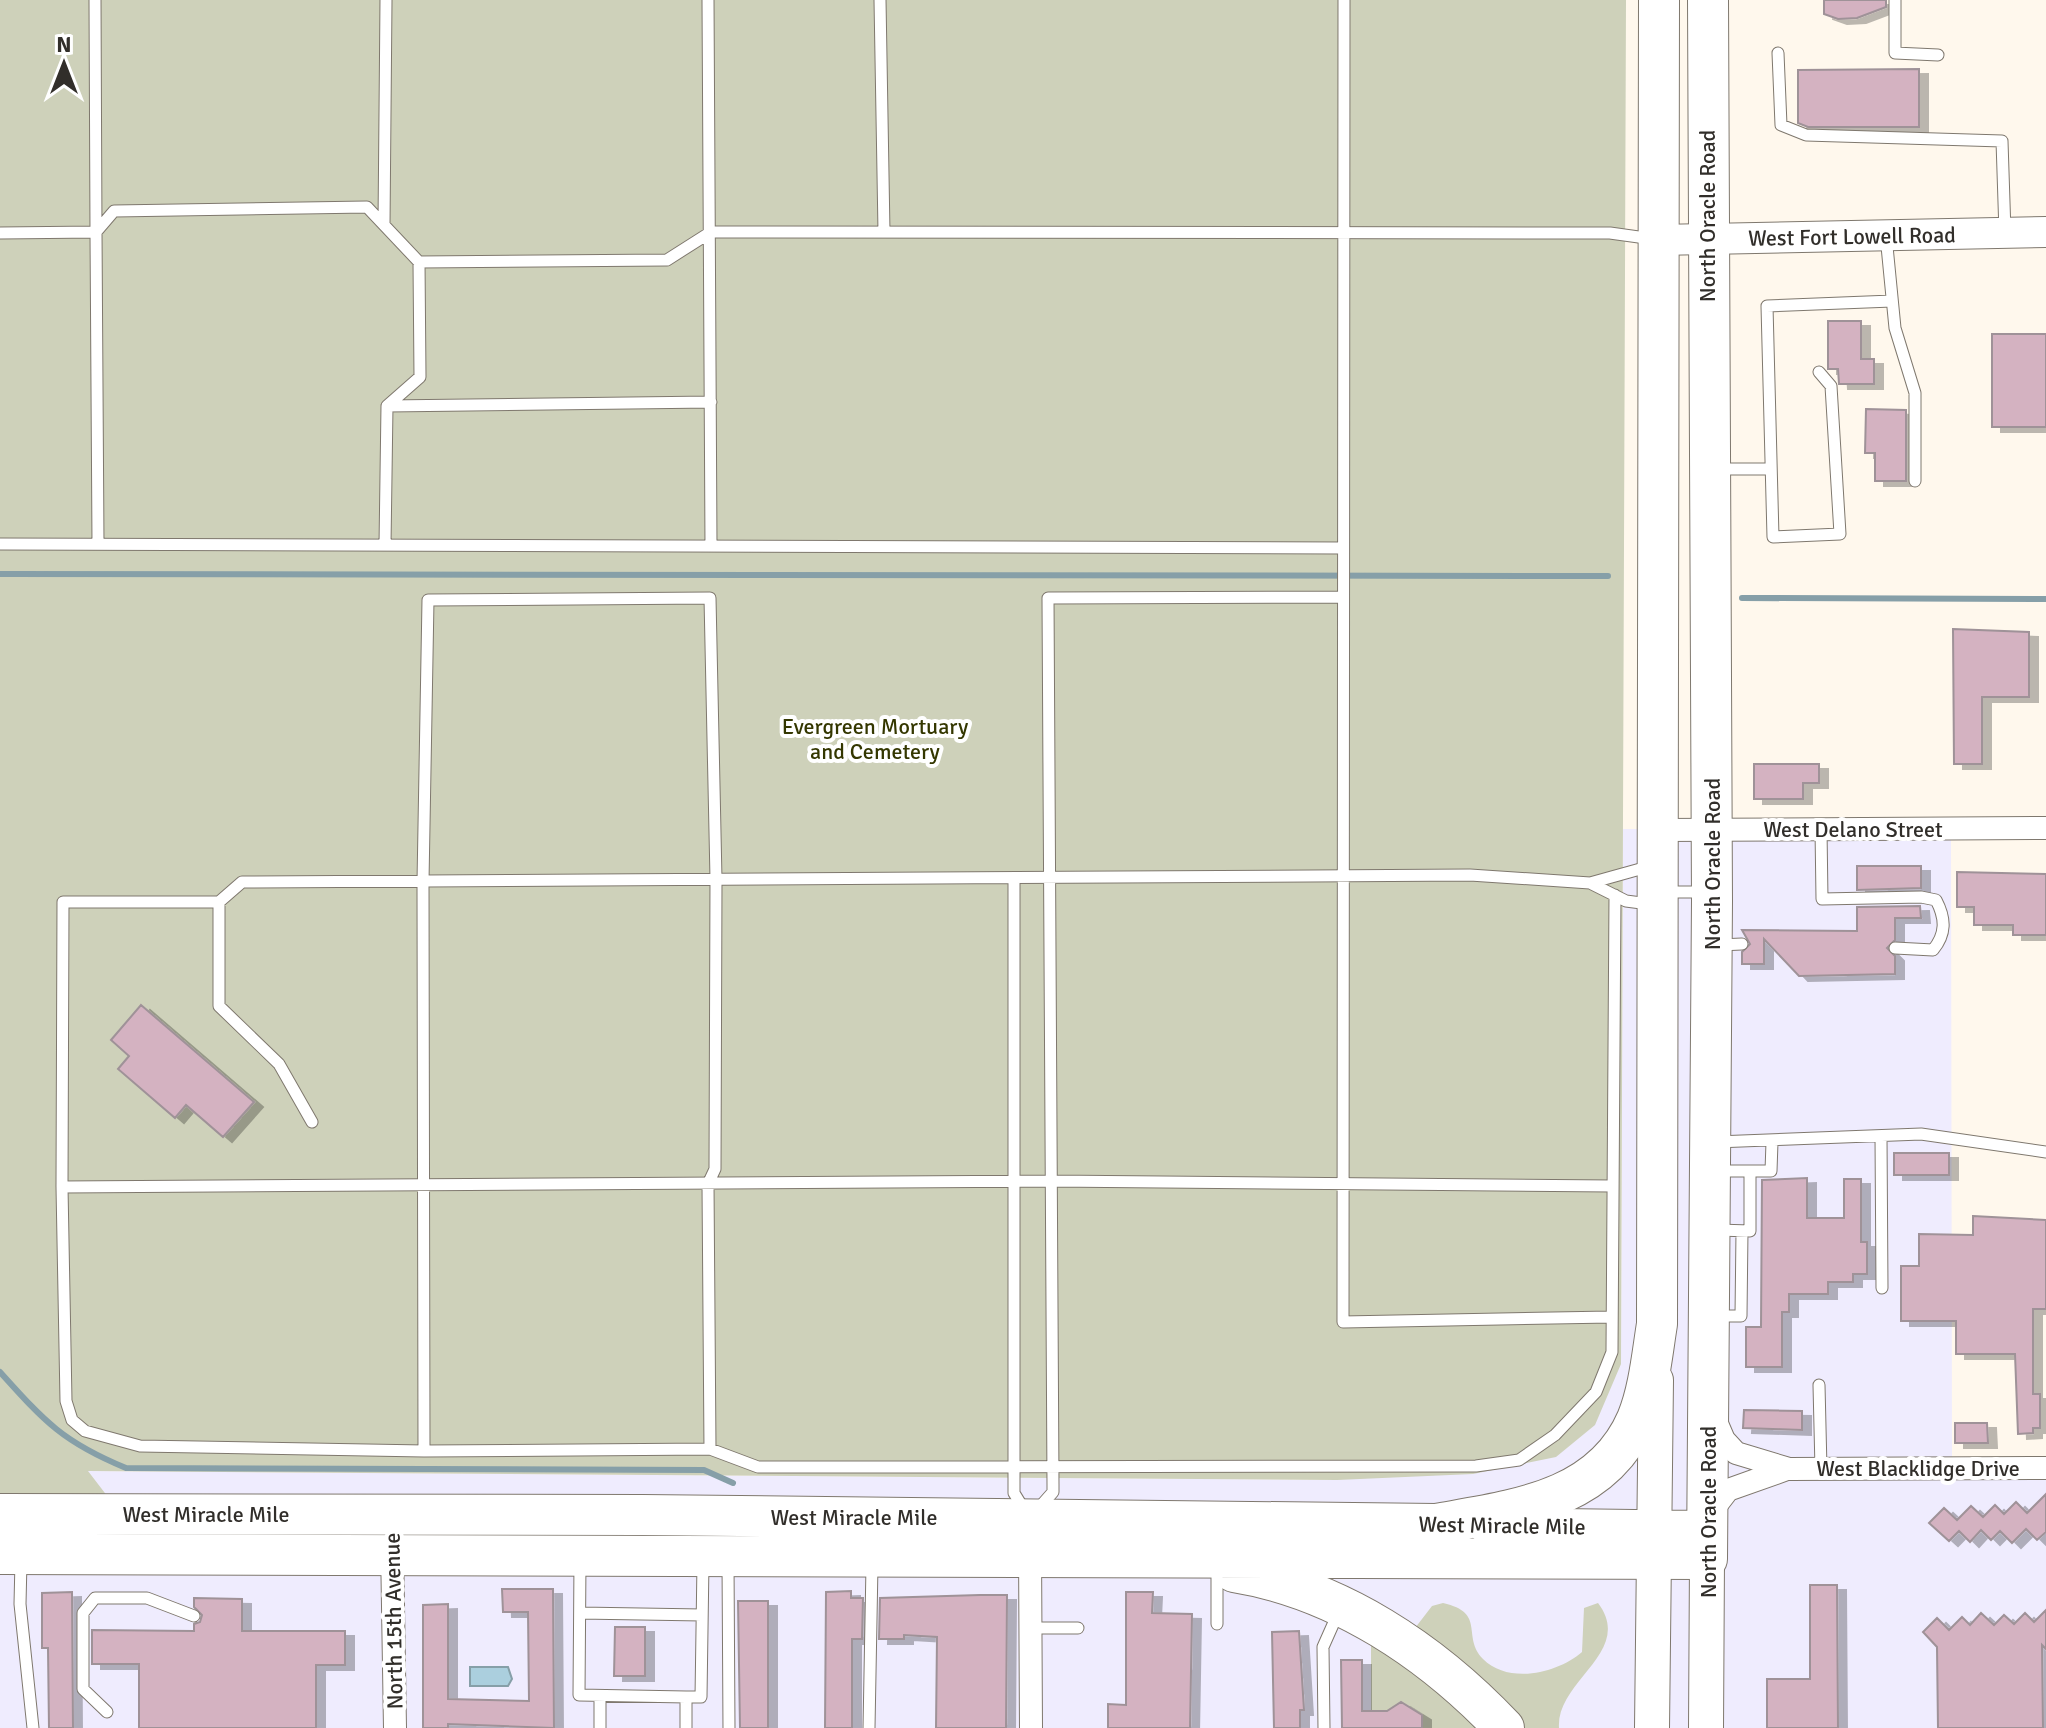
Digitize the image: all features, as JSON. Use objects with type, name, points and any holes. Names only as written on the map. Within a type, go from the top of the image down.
[{"type":"highway","points":[[1436,1524],[1546,1502],[1599,1471],[1625,1442],[1638,1417],[1657,1324],[1659,0]]},
{"type":"highway","name":"North Oracle Road","points":[[1708,0],[1712,892],[1727,945],[1710,1157],[1726,1230],[1709,1316],[1708,1534]]},
{"type":"highway","name":"West Miracle Mile","points":[[0,1514],[391,1515],[1030,1538],[1436,1524]]},
{"type":"highway","name":"West Miracle Mile","points":[[10,1554],[872,1557],[1030,1538],[1148,1557],[1654,1542],[1708,1534]]},
{"type":"highway","points":[[1148,1557],[1280,1583],[1341,1607],[1420,1653],[1474,1697],[1504,1728]]},
{"type":"main road","name":"West Fort Lowell Road","points":[[1658,240],[2046,232]]},
{"type":"main road","points":[[1652,1728],[1657,1324]]},
{"type":"main road","name":"West Miracle Mile","points":[[1436,1524],[1654,1542]]},
{"type":"main road","name":"North Oracle Road","points":[[1706,1728],[1708,1534]]},
{"type":"street","name":"West Delano Street","points":[[1660,873],[1712,830],[2046,828]]},
{"type":"street","points":[[1708,1403],[1724,1440],[1736,1453],[1789,1469]]},
{"type":"street","name":"West Blacklidge Drive","points":[[1789,1469],[2046,1468]]},
{"type":"street","points":[[1708,1534],[1728,1490],[1789,1469]]},
{"type":"street","name":"North 15th Avenue","points":[[391,1515],[395,1728]]},
{"type":"street","points":[[1030,1538],[1031,1728]]},
{"type":"lane","points":[[95,0],[98,544]]},
{"type":"lane","points":[[384,225],[386,0]]},
{"type":"lane","points":[[708,0],[711,546]]},
{"type":"lane","points":[[880,0],[884,232]]},
{"type":"lane","points":[[1344,0],[1343,1322],[1611,1317]]},
{"type":"lane","points":[[1895,0],[1895,53],[1938,55]]},
{"type":"lane","points":[[1778,53],[1781,125],[1806,135],[2002,141],[2005,233]]},
{"type":"lane","points":[[0,233],[96,232],[114,211],[367,207],[419,262],[420,377],[387,406],[385,545]]},
{"type":"lane","points":[[419,262],[667,260],[711,232],[1610,233],[1658,240]]},
{"type":"lane","points":[[1886,236],[1895,328],[1915,393],[1915,481]]},
{"type":"lane","points":[[1819,372],[1831,386],[1840,534],[1773,537],[1767,306],[1892,301]]},
{"type":"lane","points":[[387,406],[711,402]]},
{"type":"lane","points":[[1709,469],[1771,469]]},
{"type":"lane","points":[[0,544],[1343,548]]},
{"type":"lane","points":[[1030,1538],[1053,1492],[1052,878],[1048,598],[1343,597]]},
{"type":"lane","points":[[424,1451],[423,882],[428,600],[710,598],[716,879],[715,1169],[708,1184],[710,1449]]},
{"type":"lane","points":[[1821,829],[1822,899],[1921,897],[1936,900],[1944,919],[1943,937],[1933,950],[1895,948]]},
{"type":"lane","points":[[1590,883],[1626,901],[1660,873]]},
{"type":"lane","points":[[1615,895],[1612,1352],[1596,1392],[1555,1435],[1519,1460],[1476,1466],[1015,1464],[758,1467],[710,1449],[424,1451],[140,1446],[85,1431],[72,1420],[66,1401],[62,1187],[63,902],[219,902],[242,882],[1470,875],[1590,883],[1660,873],[1712,892]]},
{"type":"lane","points":[[1014,878],[1014,1493],[1030,1538]]},
{"type":"lane","points":[[219,902],[219,1006],[279,1064],[312,1122]]},
{"type":"lane","points":[[1710,1157],[1772,1142],[1921,1134],[2046,1152]]},
{"type":"lane","points":[[1881,1136],[1882,1288]]},
{"type":"lane","points":[[1710,1157],[1750,1171],[1771,1171],[1772,1142]]},
{"type":"lane","points":[[1726,1230],[1750,1231],[1750,1171]]},
{"type":"lane","points":[[62,1187],[1014,1181],[1612,1186]]},
{"type":"lane","points":[[1819,1385],[1821,1469]]},
{"type":"lane","points":[[10,1554],[20,1604],[33,1728]]},
{"type":"lane","points":[[580,1556],[579,1695],[686,1697],[701,1697],[702,1615],[715,1556]]},
{"type":"lane","points":[[715,1556],[729,1728]]},
{"type":"lane","points":[[869,1728],[872,1557]]},
{"type":"lane","points":[[1217,1569],[1217,1624]]},
{"type":"lane","points":[[107,1712],[83,1689],[83,1613],[88,1603],[95,1598],[147,1598],[194,1616]]},
{"type":"lane","points":[[1324,1728],[1323,1647],[1341,1607]]},
{"type":"lane","points":[[580,1613],[702,1615]]},
{"type":"lane","points":[[1030,1628],[1078,1628]]},
{"type":"lane","points":[[600,1696],[600,1728]]},
{"type":"lane","points":[[686,1697],[686,1728]]},
{"type":"shaded area","points":[[1951,828],[1952,1468],[2046,1468],[2046,1728],[0,1728],[0,1514],[120,1513],[87,1471],[1337,1480],[1621,1364],[1623,829]]},
{"type":"green space","name":"Evergreen Mortuary and Cemetery","points":[[0,0],[1626,0],[1621,1364],[1595,1425],[1556,1457],[1473,1474],[1337,1480],[88,1471],[121,1514],[0,1514]]},
{"type":"green space","points":[[1443,1603],[1465,1613],[1483,1659],[1506,1672],[1519,1674],[1560,1666],[1582,1652],[1584,1608],[1598,1603],[1607,1620],[1607,1636],[1601,1651],[1569,1695],[1561,1711],[1559,1728],[1521,1728],[1412,1632],[1432,1606]]},
{"type":"green space","points":[[1371,1644],[1410,1665],[1485,1728],[1371,1728]]},
{"type":"water","points":[[470,1667],[508,1667],[512,1679],[508,1686],[470,1686]]},
{"type":"building","points":[[1824,0],[1886,0],[1886,7],[1857,18],[1838,19],[1824,14]]},
{"type":"building","points":[[1919,69],[1919,127],[1808,127],[1798,123],[1798,70]]},
{"type":"building","points":[[1828,321],[1861,321],[1861,359],[1874,359],[1874,384],[1839,384],[1838,369],[1828,369]]},
{"type":"building","points":[[1992,334],[2046,334],[2046,427],[1992,427]]},
{"type":"building","points":[[1866,409],[1906,410],[1906,481],[1875,481],[1875,453],[1865,453]]},
{"type":"building","points":[[1953,629],[2029,632],[2029,697],[1982,697],[1982,764],[1954,764]]},
{"type":"building","points":[[1754,764],[1819,764],[1819,783],[1803,783],[1803,799],[1754,799]]},
{"type":"building","points":[[1857,866],[1921,866],[1921,888],[1857,890]]},
{"type":"building","points":[[1957,872],[2046,874],[2046,935],[2013,935],[2013,925],[1974,925],[1974,907],[1957,907]]},
{"type":"building","points":[[1920,906],[1921,918],[1895,918],[1895,940],[1887,948],[1895,956],[1895,974],[1799,976],[1764,939],[1764,964],[1742,964],[1742,952],[1750,944],[1742,930],[1857,931],[1857,907]]},
{"type":"building","points":[[141,1005],[254,1102],[223,1137],[186,1105],[175,1118],[118,1069],[129,1056],[111,1040]]},
{"type":"building","points":[[1894,1153],[1949,1153],[1949,1175],[1894,1175]]},
{"type":"building","points":[[1807,1178],[1807,1218],[1844,1218],[1844,1179],[1861,1179],[1861,1242],[1867,1242],[1867,1274],[1853,1274],[1853,1282],[1828,1282],[1828,1294],[1789,1294],[1789,1312],[1782,1312],[1782,1367],[1746,1367],[1746,1327],[1761,1327],[1762,1180]]},
{"type":"building","points":[[1973,1216],[2046,1220],[2046,1309],[2033,1309],[2033,1394],[2040,1394],[2040,1428],[2033,1428],[2033,1433],[2018,1434],[2015,1354],[1956,1354],[1956,1321],[1901,1321],[1901,1266],[1919,1266],[1919,1234],[1973,1235]]},
{"type":"building","points":[[1744,1410],[1802,1411],[1802,1430],[1743,1428]]},
{"type":"building","points":[[1955,1423],[1987,1423],[1988,1443],[1955,1443]]},
{"type":"building","points":[[2046,1494],[2046,1532],[2037,1540],[2026,1529],[2012,1543],[2000,1531],[1991,1540],[1981,1530],[1970,1542],[1959,1531],[1949,1541],[1929,1523],[1944,1508],[1957,1520],[1971,1506],[1983,1517],[1995,1505],[2004,1514],[2016,1502],[2027,1513]]},
{"type":"building","points":[[1810,1585],[1837,1585],[1838,1728],[1767,1728],[1767,1679],[1810,1679]]},
{"type":"building","points":[[502,1589],[553,1589],[554,1728],[448,1724],[448,1728],[423,1728],[423,1605],[448,1604],[448,1699],[529,1701],[528,1612],[503,1612]]},
{"type":"building","points":[[851,1591],[851,1598],[863,1598],[862,1639],[852,1639],[852,1728],[825,1728],[826,1592]]},
{"type":"building","points":[[72,1592],[73,1728],[49,1728],[48,1648],[42,1648],[42,1593]]},
{"type":"building","points":[[1126,1592],[1153,1592],[1152,1613],[1192,1614],[1190,1728],[1108,1728],[1108,1704],[1126,1705]]},
{"type":"building","points":[[1007,1595],[1006,1728],[936,1728],[937,1637],[904,1635],[904,1639],[879,1639],[880,1598]]},
{"type":"building","points":[[194,1598],[242,1599],[242,1631],[345,1631],[345,1665],[316,1665],[316,1728],[139,1728],[139,1664],[92,1664],[92,1630],[194,1631],[194,1624],[200,1622],[202,1615],[194,1607]]},
{"type":"building","points":[[738,1601],[768,1601],[768,1728],[740,1728]]},
{"type":"building","points":[[2046,1610],[2046,1649],[2042,1645],[2043,1728],[1938,1728],[1937,1647],[1923,1632],[1937,1618],[1949,1630],[1962,1617],[1970,1625],[1981,1613],[1994,1625],[2004,1615],[2014,1624],[2025,1613],[2034,1622]]},
{"type":"building","points":[[615,1627],[645,1627],[645,1676],[614,1676]]},
{"type":"building","points":[[1299,1631],[1304,1710],[1300,1710],[1300,1728],[1274,1728],[1272,1632]]},
{"type":"building","points":[[1341,1660],[1362,1660],[1362,1711],[1387,1711],[1401,1702],[1422,1715],[1422,1728],[1342,1728]]},
{"type":"waterway","points":[[0,574],[1608,576]]},
{"type":"waterway","points":[[1742,598],[2046,599]]},
{"type":"waterway","points":[[0,1372],[56,1429],[86,1449],[126,1468],[704,1470],[733,1483]]}]
